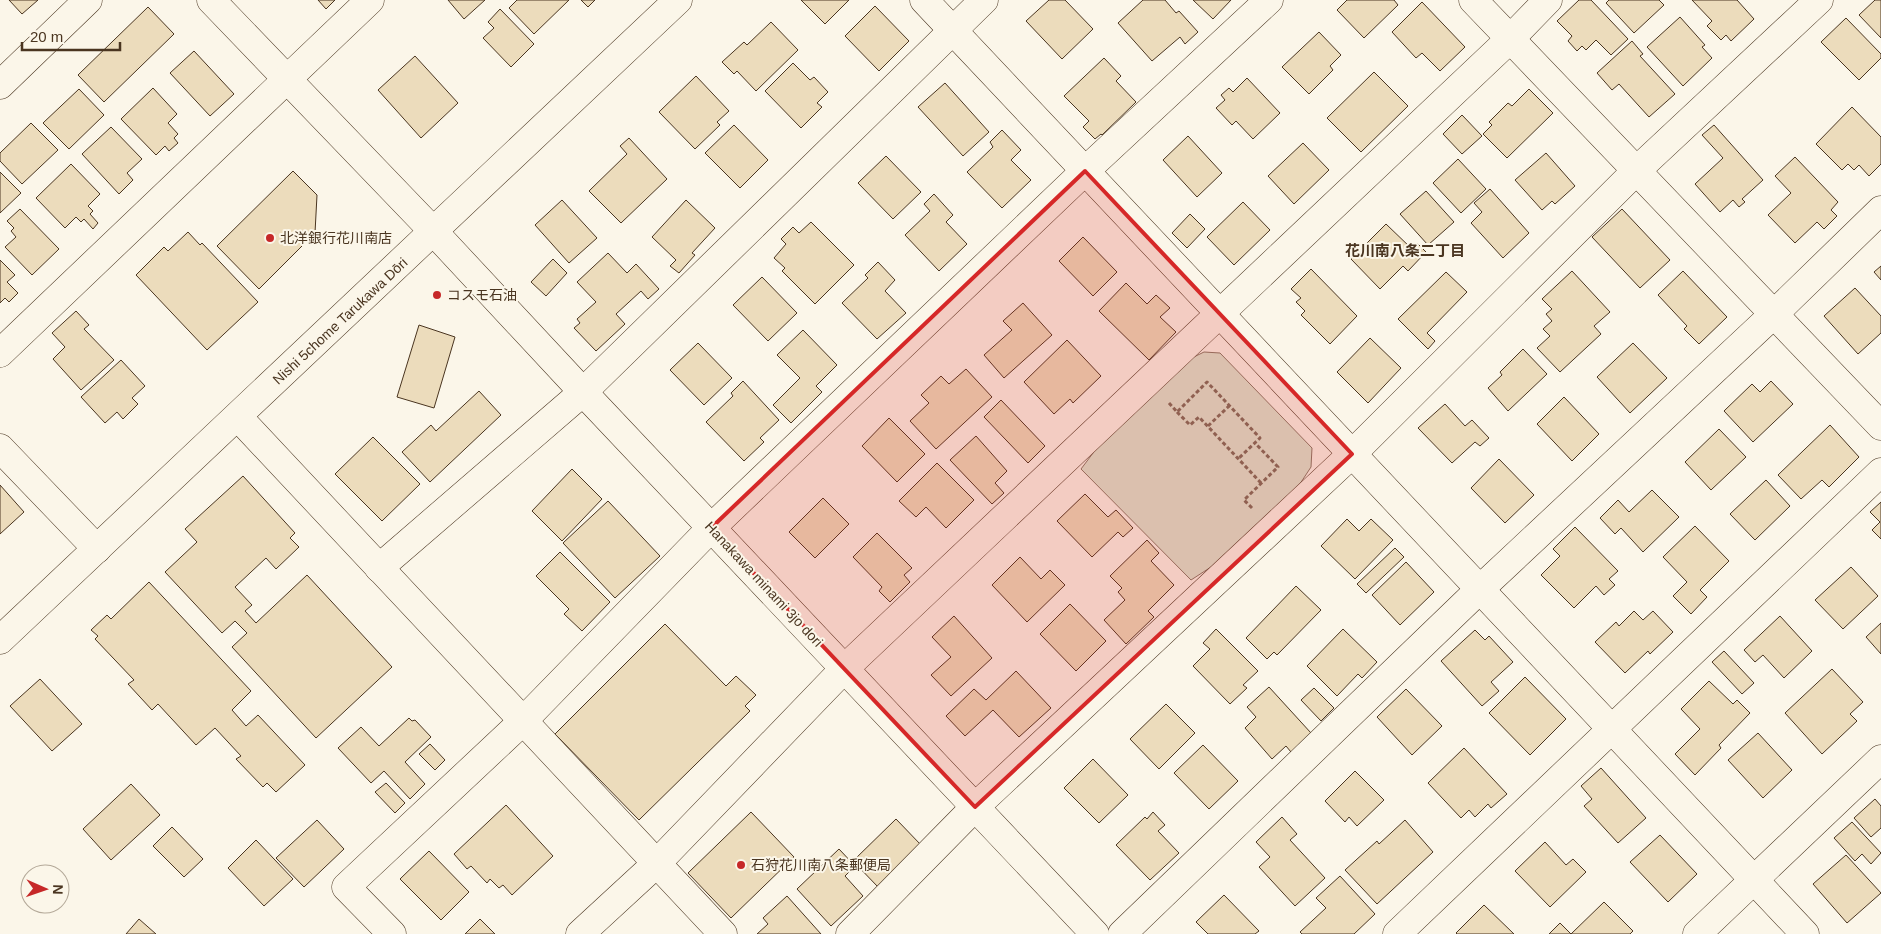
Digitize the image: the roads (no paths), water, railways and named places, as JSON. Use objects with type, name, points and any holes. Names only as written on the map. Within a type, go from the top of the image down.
[{"type":"street","points":[[0,86],[88,0]]},
{"type":"street","name":"Hanakawa minami 3jo dori","points":[[211,0],[434,232],[1095,934]]},
{"type":"street","points":[[0,353],[370,0]]},
{"type":"street","name":"Nishi 5chome Tarukawa Dōri","points":[[0,640],[678,0]]},
{"type":"street","points":[[924,0],[1805,934]]},
{"type":"street","points":[[379,568],[583,392],[984,0]]},
{"type":"street","points":[[392,934],[346,887],[523,720],[711,528],[1085,171],[1269,0]]},
{"type":"street","points":[[1473,0],[1881,426]]},
{"type":"street","points":[[580,934],[657,864],[844,669],[1218,313],[1510,39],[1548,0]]},
{"type":"street","points":[[850,934],[975,807],[1352,454],[1636,171],[1819,0]]},
{"type":"street","points":[[1122,934],[1480,590],[1774,314],[1881,210]]},
{"type":"street","points":[[238,417],[723,934]]},
{"type":"street","points":[[0,448],[97,549]]},
{"type":"street","points":[[1397,934],[1881,472]]},
{"type":"street","points":[[1697,934],[1881,759]]},
{"type":"place","name":"北洋銀行花川南店","points":[[270,238]]},
{"type":"place","name":"コスモ石油","points":[[437,295]]},
{"type":"place","name":"石狩花川南八条郵便局","points":[[741,865]]},
{"type":"district","name":"花川南八条二丁目","points":[[1405,250]]}]
